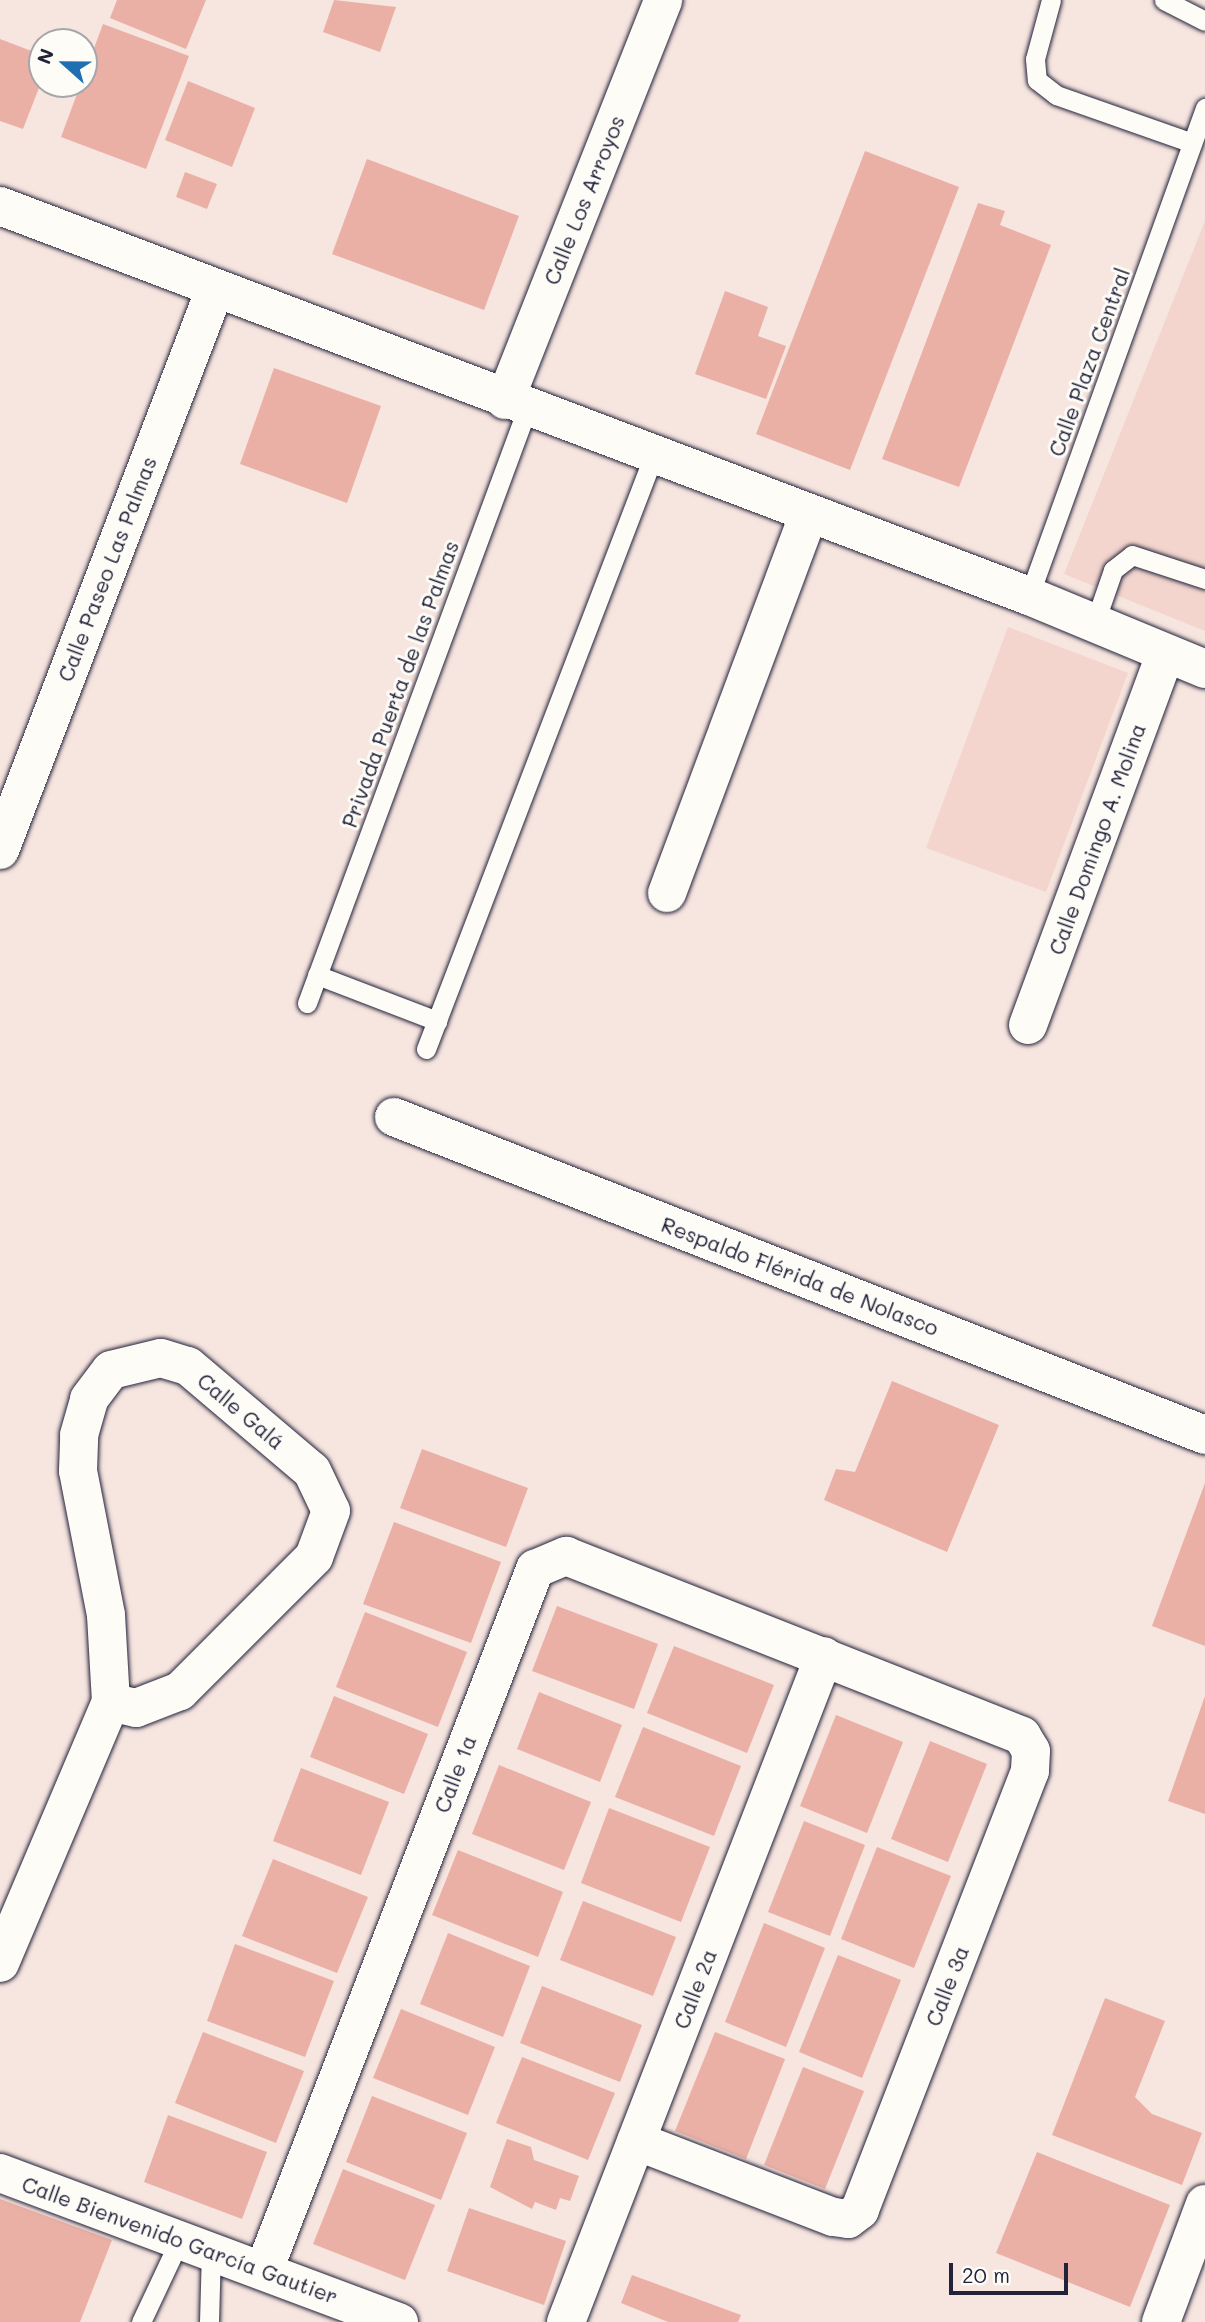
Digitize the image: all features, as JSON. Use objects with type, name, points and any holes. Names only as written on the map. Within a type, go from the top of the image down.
[{"type":"street","name":"Calle Los Arroyos","points":[[516,404],[663,0]]},
{"type":"street","points":[[0,206],[653,457],[1029,596],[1205,669]]},
{"type":"street","name":"Calle Paseo Las Palmas","points":[[0,850],[215,289]]},
{"type":"street","points":[[667,894],[808,514]]},
{"type":"street","name":"Calle Domingo A. Molina","points":[[1028,1025],[1165,654]]},
{"type":"street","name":"Respaldo Flérida de Nolasco","points":[[394,1117],[1205,1435]]},
{"type":"street","name":"Calle Galá","points":[[0,1964],[111,1702],[106,1615],[78,1471],[79,1435],[89,1399],[111,1370],[161,1358],[188,1366],[313,1471],[331,1511],[314,1557],[180,1691],[136,1708],[111,1702]]},
{"type":"street","name":"Calle 1a","points":[[264,2270],[535,1569],[566,1556],[824,1656]]},
{"type":"street","name":"Calle 2a","points":[[566,2322],[824,1656]]},
{"type":"street","name":"Calle 3a","points":[[636,2141],[833,2217],[848,2219],[860,2210],[1005,1836],[1030,1771],[1031,1751],[1022,1736],[824,1656]]},
{"type":"street","name":"Calle Bienvenido García Gautier","points":[[0,2173],[399,2322]]},
{"type":"street","points":[[1161,2322],[1205,2204]]},
{"type":"lane","points":[[1051,0],[1034,59],[1037,80],[1056,95],[1192,143]]},
{"type":"lane","points":[[1164,0],[1205,21]]},
{"type":"lane","name":"Calle Plaza Central","points":[[1029,596],[1205,108]]},
{"type":"lane","name":"Privada Puerta de las Palmas","points":[[307,1003],[516,404]]},
{"type":"lane","points":[[426,1049],[653,457]]},
{"type":"lane","points":[[1095,622],[1113,570],[1132,555],[1205,579]]},
{"type":"lane","points":[[317,975],[437,1021]]},
{"type":"lane","points":[[141,2322],[195,2244]]},
{"type":"lane","points":[[195,2244],[209,2322]]},
{"type":"shaded area","points":[[1205,221],[1205,631],[1064,574]]},
{"type":"shaded area","points":[[1008,627],[1128,673],[1046,892],[926,848]]},
{"type":"building","points":[[117,0],[206,0],[186,49],[110,18]]},
{"type":"building","points":[[334,0],[396,7],[380,52],[323,32]]},
{"type":"building","points":[[103,24],[189,56],[146,169],[61,137],[75,98],[98,98],[98,37]]},
{"type":"building","points":[[0,39],[28,50],[28,98],[35,98],[23,129],[0,121]]},
{"type":"building","points":[[188,81],[255,108],[232,167],[165,140]]},
{"type":"building","points":[[865,151],[959,187],[850,470],[756,434]]},
{"type":"building","points":[[367,159],[519,216],[484,310],[332,254]]},
{"type":"building","points":[[185,172],[217,184],[207,209],[176,197]]},
{"type":"building","points":[[978,203],[1005,211],[1000,225],[1051,245],[959,487],[882,459]]},
{"type":"building","points":[[725,291],[768,307],[758,336],[786,346],[766,399],[695,374]]},
{"type":"building","points":[[274,368],[381,406],[347,503],[240,464]]},
{"type":"building","points":[[892,1381],[999,1425],[947,1552],[824,1500],[836,1469],[855,1472]]},
{"type":"building","points":[[422,1449],[528,1488],[506,1547],[400,1508]]},
{"type":"building","points":[[1205,1483],[1205,1646],[1152,1626]]},
{"type":"building","points":[[394,1522],[501,1562],[471,1643],[363,1604]]},
{"type":"building","points":[[557,1606],[658,1644],[634,1709],[532,1671]]},
{"type":"building","points":[[365,1612],[467,1652],[438,1727],[336,1687]]},
{"type":"building","points":[[674,1646],[774,1685],[747,1753],[647,1713]]},
{"type":"building","points":[[539,1692],[622,1725],[600,1782],[517,1749]]},
{"type":"building","points":[[334,1696],[428,1734],[404,1794],[310,1757]]},
{"type":"building","points":[[1205,1696],[1205,1814],[1168,1801]]},
{"type":"building","points":[[836,1715],[903,1742],[867,1833],[800,1806]]},
{"type":"building","points":[[643,1727],[741,1766],[714,1836],[615,1797]]},
{"type":"building","points":[[930,1741],[987,1764],[948,1862],[891,1839]]},
{"type":"building","points":[[499,1765],[591,1802],[564,1870],[472,1834]]},
{"type":"building","points":[[301,1768],[389,1802],[361,1875],[273,1841]]},
{"type":"building","points":[[609,1808],[710,1847],[681,1922],[581,1883]]},
{"type":"building","points":[[804,1821],[865,1845],[830,1936],[768,1912]]},
{"type":"building","points":[[877,1847],[951,1876],[914,1968],[841,1939]]},
{"type":"building","points":[[458,1850],[563,1892],[538,1957],[432,1915]]},
{"type":"building","points":[[273,1859],[368,1897],[337,1973],[242,1936]]},
{"type":"building","points":[[583,1901],[676,1937],[653,1996],[560,1960]]},
{"type":"building","points":[[764,1923],[825,1948],[786,2047],[725,2022]]},
{"type":"building","points":[[448,1933],[530,1966],[503,2037],[420,2004]]},
{"type":"building","points":[[235,1944],[334,1981],[305,2057],[207,2021]]},
{"type":"building","points":[[838,1955],[901,1980],[862,2078],[799,2052]]},
{"type":"building","points":[[542,1986],[642,2025],[620,2082],[520,2043]]},
{"type":"building","points":[[1105,1998],[1165,2021],[1135,2097],[1152,2114],[1202,2133],[1182,2185],[1052,2135]]},
{"type":"building","points":[[401,2009],[495,2047],[468,2115],[373,2078]]},
{"type":"building","points":[[203,2032],[304,2071],[276,2143],[175,2103]]},
{"type":"building","points":[[715,2032],[785,2059],[746,2159],[675,2131]]},
{"type":"building","points":[[522,2057],[615,2093],[588,2160],[496,2123]]},
{"type":"building","points":[[803,2067],[864,2091],[825,2189],[764,2165]]},
{"type":"building","points":[[372,2096],[467,2133],[441,2200],[346,2162]]},
{"type":"building","points":[[168,2115],[267,2152],[242,2219],[144,2182]]},
{"type":"building","points":[[507,2139],[531,2147],[534,2160],[579,2176],[570,2201],[560,2198],[556,2210],[535,2202],[532,2209],[490,2187]]},
{"type":"building","points":[[1037,2152],[1170,2205],[1130,2307],[996,2253]]},
{"type":"building","points":[[343,2169],[435,2205],[405,2280],[313,2244]]},
{"type":"building","points":[[0,2199],[112,2240],[80,2322],[0,2322]]},
{"type":"building","points":[[469,2208],[566,2241],[544,2305],[447,2271]]},
{"type":"building","points":[[632,2275],[741,2315],[738,2322],[668,2322],[621,2303]]}]
